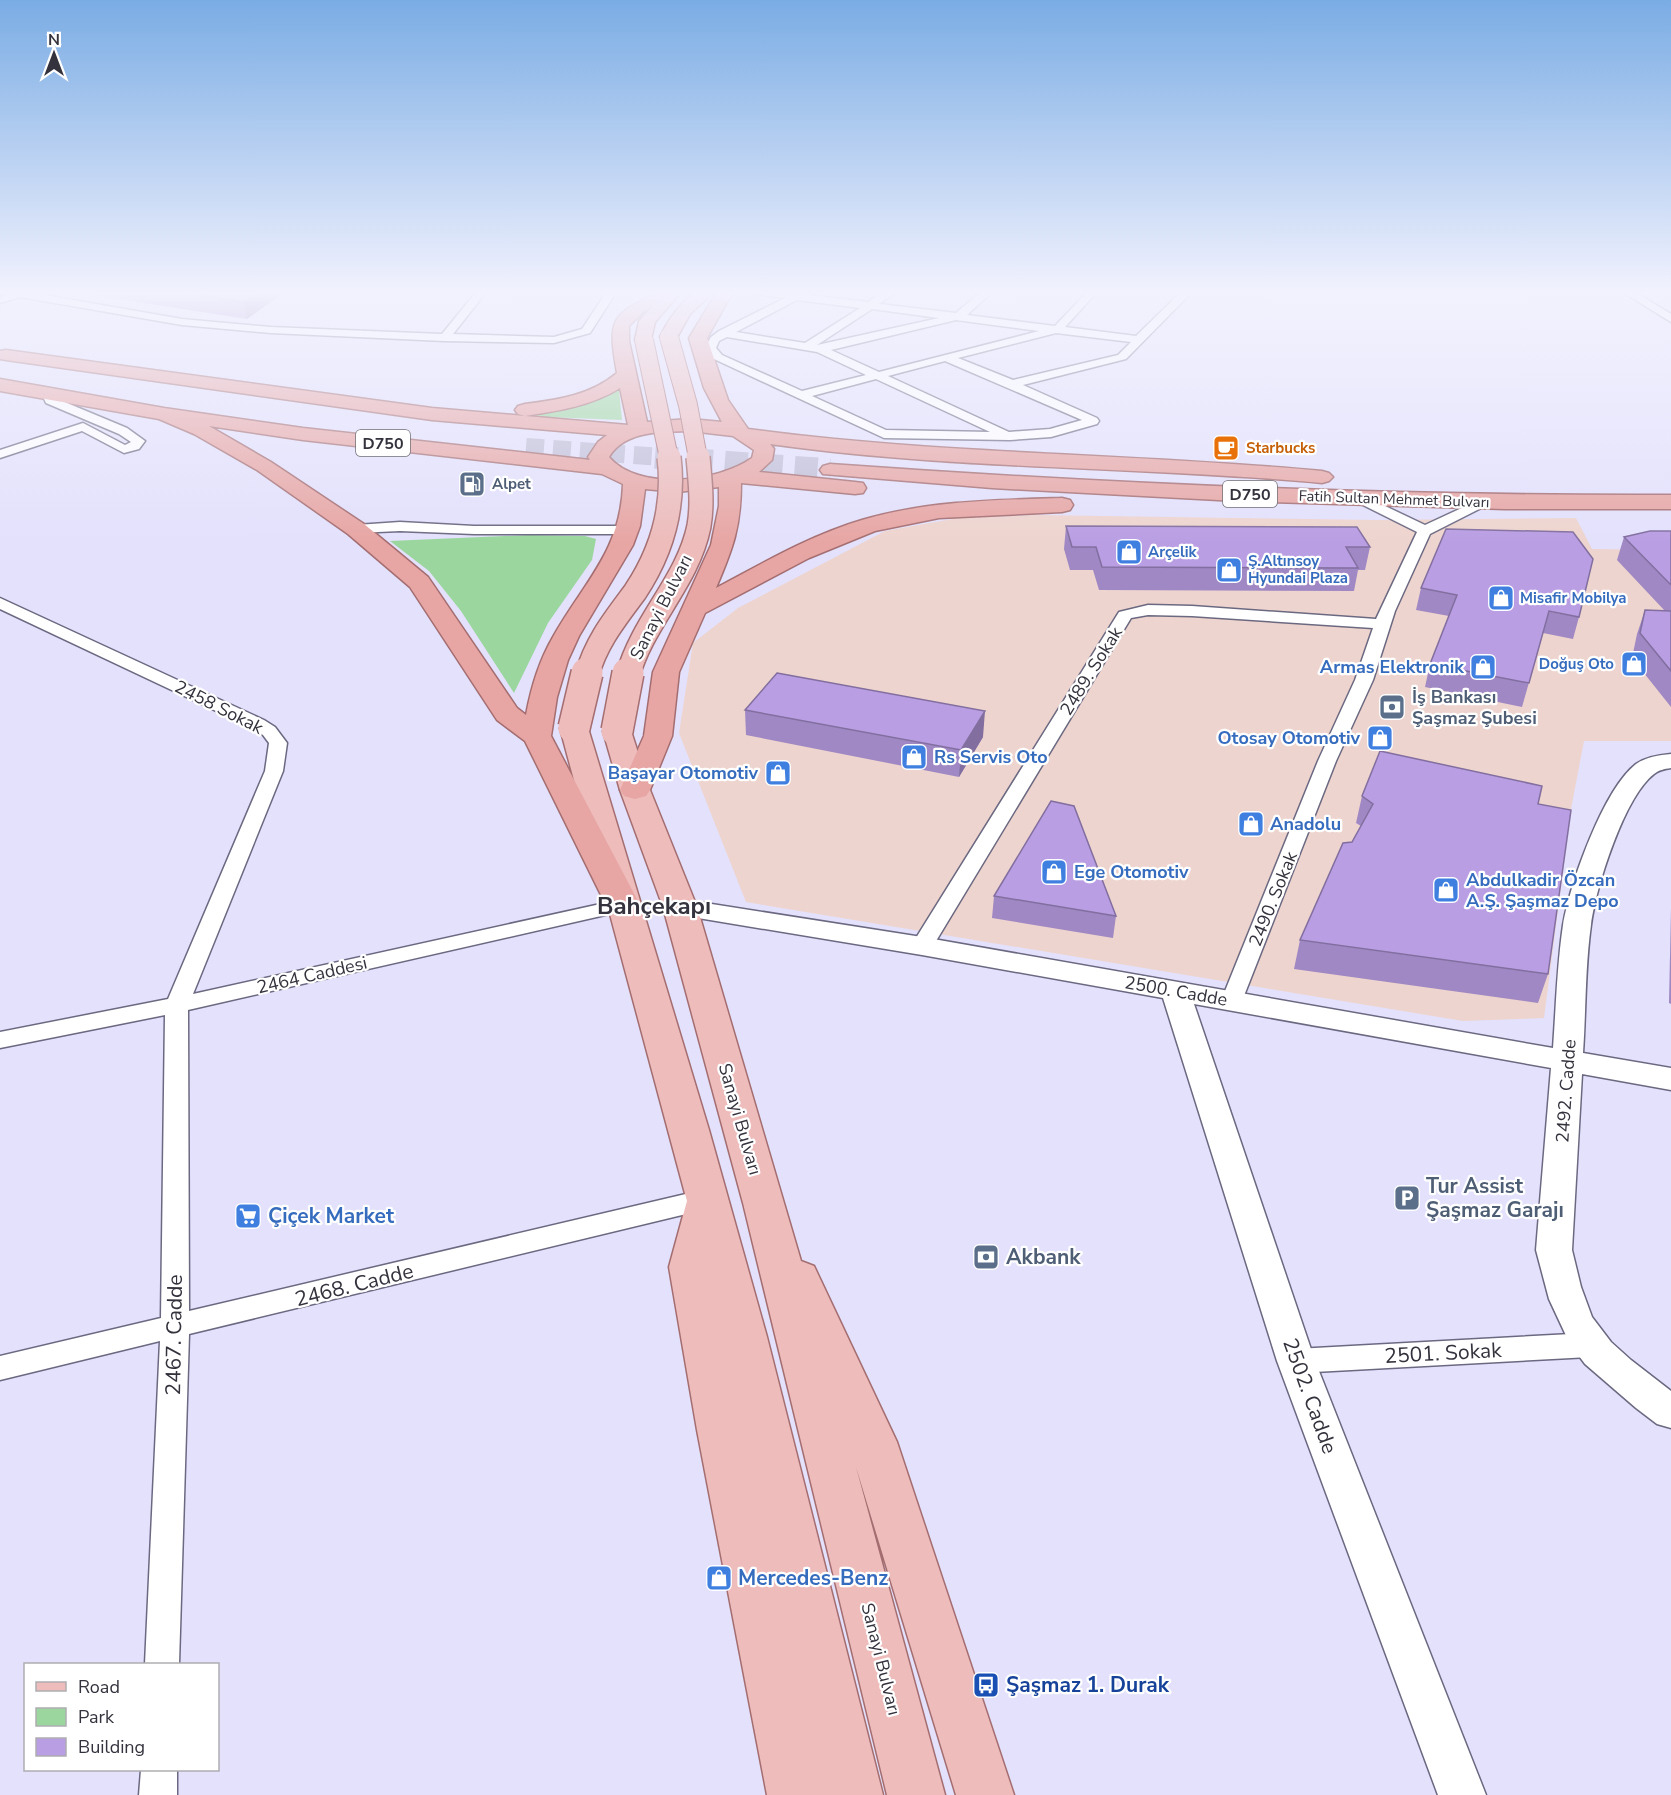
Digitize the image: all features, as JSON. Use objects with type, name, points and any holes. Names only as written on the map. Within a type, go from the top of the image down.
[{"type":"highway","name":"D750","points":[[8,375],[118,397],[310,423],[532,435]]},
{"type":"highway","name":"D750","points":[[104,375],[210,392],[532,435]]},
{"type":"highway","points":[[151,375],[432,414],[532,435],[637,431],[690,425],[717,427],[742,433],[830,465]]},
{"type":"highway","points":[[432,414],[499,413],[560,405],[593,396],[616,385],[626,375]]},
{"type":"highway","points":[[628,375],[637,431]]},
{"type":"highway","points":[[637,431],[616,438],[603,447],[598,458],[603,468],[615,475],[634,481],[661,484],[690,484],[733,477],[751,470],[762,460],[764,449],[756,439],[742,433],[726,418],[708,375]]},
{"type":"highway","name":"D750","points":[[28,379],[47,393],[164,414],[303,434],[603,468]]},
{"type":"highway","points":[[0,384],[47,393]]},
{"type":"highway","points":[[164,414],[201,430],[264,466],[356,529],[419,582],[507,714],[537,736],[623,905]]},
{"type":"highway","points":[[496,455],[555,454],[581,443],[583,437],[573,430],[532,435]]},
{"type":"highway","name":"D750","points":[[733,477],[830,465],[1110,503],[1309,506],[1365,500]]},
{"type":"highway","name":"Fatih Sultan Mehmet Bulvarı","points":[[830,465],[1149,477],[1422,481]]},
{"type":"highway","name":"Fatih Sultan Mehmet Bulvarı","points":[[830,465],[986,481],[1365,500],[1671,502]]},
{"type":"highway","points":[[634,790],[658,736],[666,672],[723,545],[733,477]]},
{"type":"highway","points":[[537,736],[543,693],[565,636],[609,571],[631,522],[635,502],[634,481]]},
{"type":"highway","points":[[1647,482],[1671,482]]},
{"type":"highway","points":[[694,609],[809,550],[867,526],[958,509],[1110,503]]},
{"type":"highway","points":[[631,522],[656,508],[686,505],[729,511]]},
{"type":"main road","name":"Sanayi Bulvarı","points":[[650,375],[665,427],[671,492],[666,524],[658,548],[636,588],[600,640],[587,672],[574,728],[744,1337],[854,1795]]},
{"type":"main road","name":"Sanayi Bulvarı","points":[[679,375],[686,401],[702,493],[699,526],[672,590],[639,643],[627,676],[617,731],[634,790],[680,907],[764,1203],[916,1795]]},
{"type":"main road","points":[[707,1199],[692,1267],[722,1430],[796,1795]]},
{"type":"main road","points":[[764,1203],[873,1442],[985,1795]]},
{"type":"street","points":[[757,375],[884,434],[1010,436],[1051,434],[1093,421],[989,375]]},
{"type":"street","points":[[801,395],[875,375]]},
{"type":"street","points":[[880,375],[1010,436]]},
{"type":"street","points":[[1012,384],[1050,375]]},
{"type":"street","points":[[0,454],[83,427],[124,449],[134,446],[139,441],[123,431],[50,400],[47,393]]},
{"type":"street","points":[[1365,500],[1425,531],[1484,502]]},
{"type":"street","points":[[356,529],[386,525],[473,530],[631,522]]},
{"type":"street","name":"2490. Sokak","points":[[1232,1001],[1327,761],[1364,680],[1382,624],[1425,531]]},
{"type":"street","name":"2458 Sokak","points":[[0,603],[258,724],[269,731],[278,743],[274,771],[177,1005]]},
{"type":"street","name":"2489. Sokak","points":[[922,946],[1125,615],[1148,610],[1192,611],[1382,624]]},
{"type":"street","name":"2492. Cadde","points":[[1671,761],[1659,762],[1644,769],[1618,805],[1603,832],[1589,873],[1577,924],[1554,1250],[1568,1302],[1590,1345],[1619,1372],[1671,1412]]},
{"type":"street","name":"2464 Caddesi","points":[[0,1040],[177,1005],[623,905]]},
{"type":"street","name":"2500. Cadde","points":[[680,907],[922,946],[1671,1079]]},
{"type":"street","name":"2502. Cadde","points":[[1175,991],[1296,1361],[1462,1795]]},
{"type":"street","name":"2467. Cadde","points":[[162,1663],[175,1328],[177,1005]]},
{"type":"street","name":"2468. Cadde","points":[[0,1368],[707,1199]]},
{"type":"street","name":"2501. Sokak","points":[[1296,1361],[1590,1345]]},
{"type":"street","points":[[158,1795],[159,1771]]},
{"type":"shaded area","points":[[1037,515],[1378,520],[1576,518],[1592,549],[1671,550],[1671,741],[1584,741],[1571,809],[1544,1018],[1463,1021],[746,902],[679,733],[693,643],[738,608],[885,531],[958,518]]},
{"type":"green space","points":[[619,390],[622,420],[523,416],[593,402]]},
{"type":"green space","points":[[529,535],[585,536],[596,539],[592,560],[548,623],[514,693],[461,611],[429,571],[390,541]]},
{"type":"building","points":[[1066,526],[1357,527],[1370,547],[1346,547],[1358,568],[1102,567],[1096,547],[1072,547]]},
{"type":"building","points":[[1446,529],[1573,532],[1593,559],[1579,617],[1549,611],[1529,683],[1430,664],[1457,595],[1421,588]]},
{"type":"building","points":[[1650,531],[1671,531],[1671,585],[1624,537]]},
{"type":"building","points":[[1645,610],[1671,611],[1671,671],[1640,633]]},
{"type":"building","points":[[777,673],[985,711],[961,750],[745,710]]},
{"type":"building","name":"Abdulkadir Özcan A.Ş. Şaşmaz Depo","points":[[1380,751],[1542,786],[1538,804],[1571,810],[1548,974],[1300,940],[1343,843],[1352,842],[1373,804],[1362,796]]},
{"type":"building","name":"Ege Otomotiv","points":[[1051,801],[1074,806],[1116,916],[994,896]]},
{"type":"tunnel","points":[[526,447],[675,458]]},
{"type":"tunnel","points":[[655,457],[830,470]]},
{"type":"place","name":"Starbucks","points":[[1226,448]]},
{"type":"place","name":"Alpet","points":[[472,484]]},
{"type":"place","name":"Arçelik","points":[[1129,552]]},
{"type":"place","name":"Ş.Altınsoy Hyundai Plaza","points":[[1229,570]]},
{"type":"place","name":"Misafir Mobilya","points":[[1501,598]]},
{"type":"place","name":"Doğuş Oto","points":[[1634,664]]},
{"type":"place","name":"Armas Elektronik","points":[[1483,667]]},
{"type":"place","name":"İş Bankası Şaşmaz Şubesi","points":[[1392,707]]},
{"type":"place","name":"Otosay Otomotiv","points":[[1380,738]]},
{"type":"place","name":"Rs Servis Oto","points":[[914,757]]},
{"type":"place","name":"Başayar Otomotiv","points":[[778,773]]},
{"type":"place","name":"Anadolu","points":[[1251,824]]},
{"type":"place","name":"Ege Otomotiv","points":[[1054,872]]},
{"type":"place","name":"Abdulkadir Özcan A.Ş. Şaşmaz Depo","points":[[1446,890]]},
{"type":"place","name":"Tur Assist Şaşmaz Garajı","points":[[1407,1198]]},
{"type":"place","name":"Çiçek Market","points":[[248,1216]]},
{"type":"place","name":"Akbank","points":[[986,1257]]},
{"type":"place","name":"Mercedes-Benz","points":[[719,1578]]},
{"type":"place","name":"Şaşmaz 1. Durak","points":[[986,1685]]},
{"type":"district","name":"Bahçekapı","points":[[654,906]]}]
